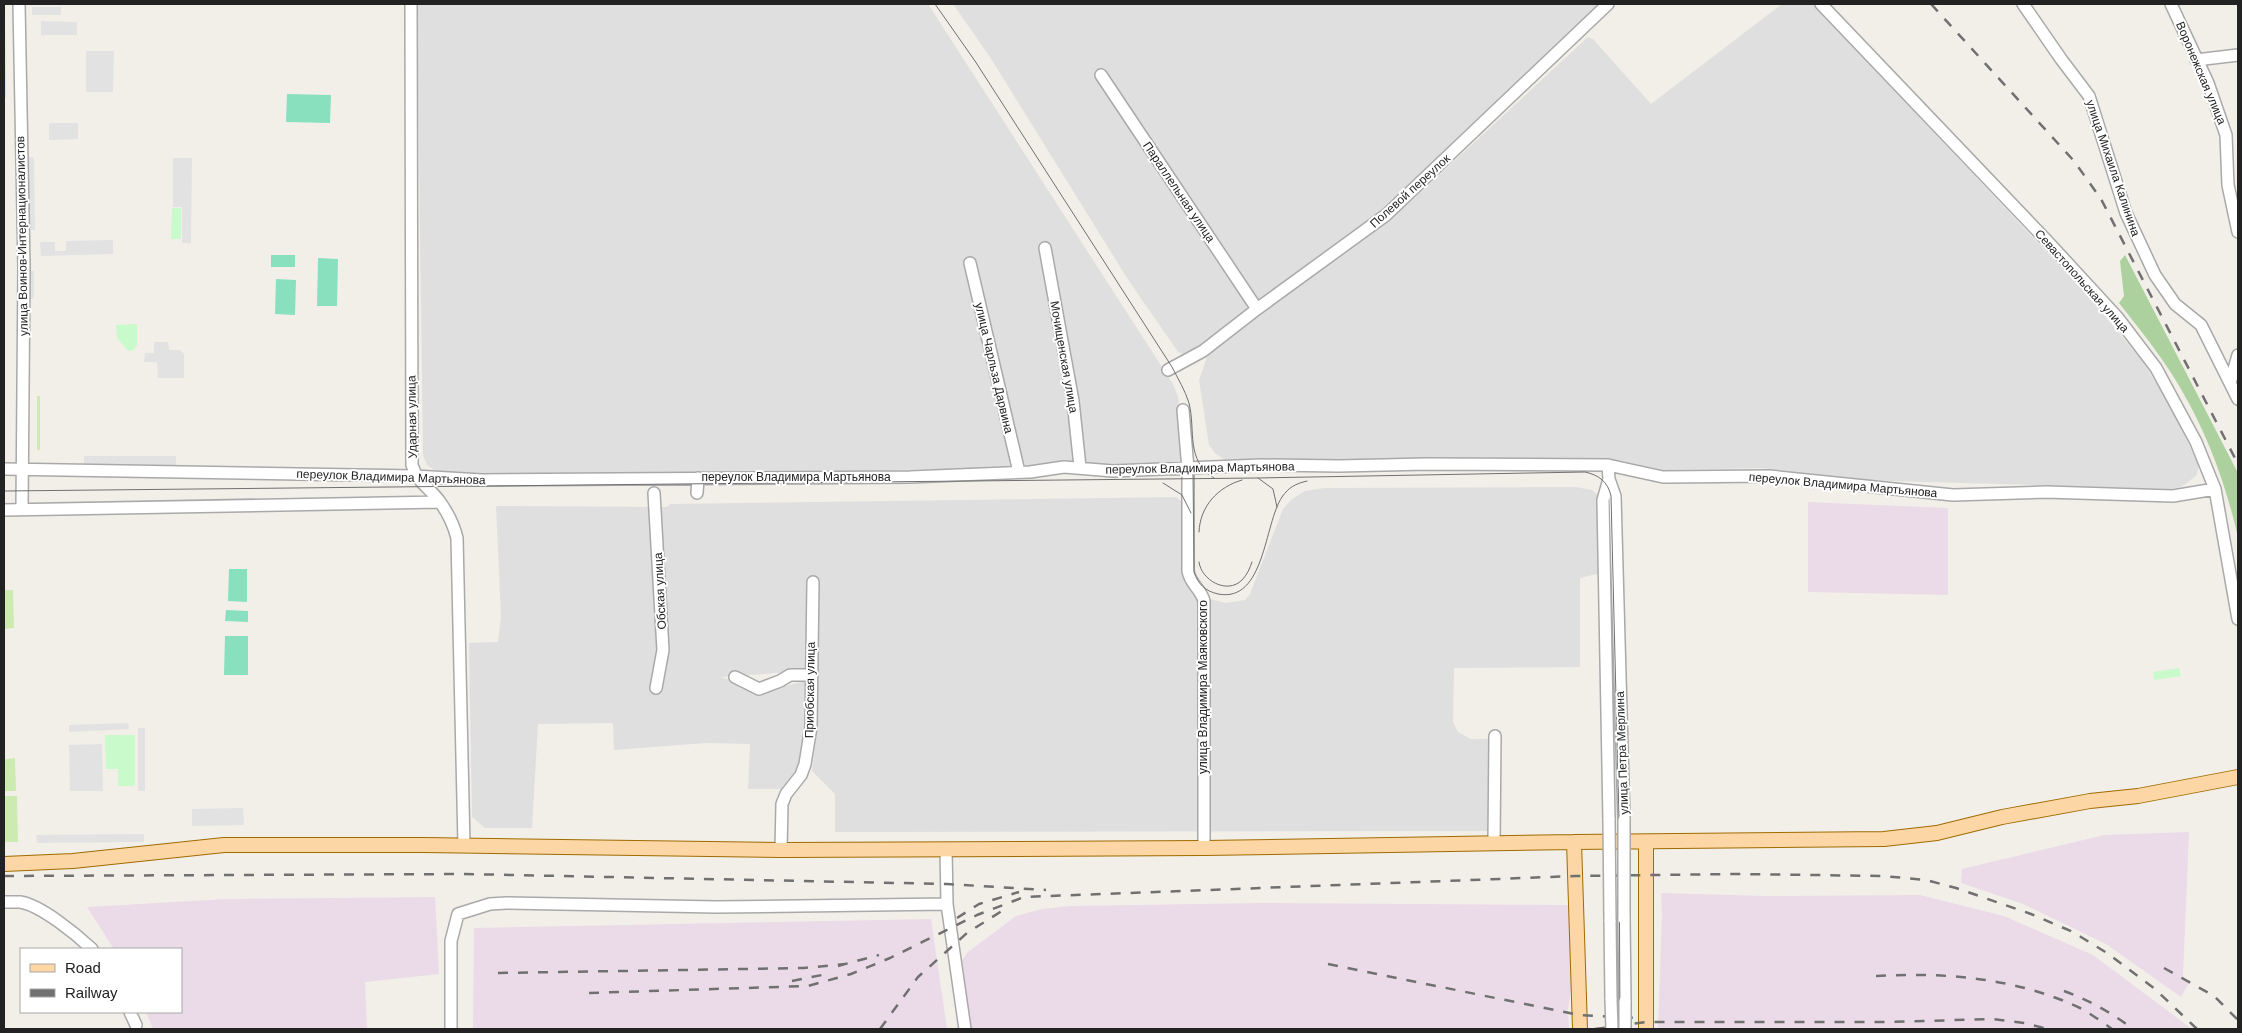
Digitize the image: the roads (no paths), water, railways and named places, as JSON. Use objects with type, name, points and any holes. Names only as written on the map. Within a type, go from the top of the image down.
[{"type":"main road","points":[[4,864],[73,861],[224,845],[464,845],[781,850],[1204,848],[1574,842],[1884,840],[1937,833],[2002,817],[2238,777]]},
{"type":"main road","points":[[1574,842],[1580,1029]]},
{"type":"main road","points":[[1646,843],[1646,1029]]},
{"type":"street","name":"улица Воинов-Интернационалистов","points":[[19,4],[24,267],[22,510]]},
{"type":"street","name":"Ударная улица","points":[[411,4],[410,277],[412,465],[415,476],[440,502],[455,529],[457,538],[464,845]]},
{"type":"street","name":"Полевой переулок","points":[[1168,370],[1203,351],[1386,215],[1608,4]]},
{"type":"street","name":"Севастопольская улица","points":[[1821,4],[2050,244],[2123,324],[2156,368],[2196,442],[2214,489],[2238,619]]},
{"type":"street","name":"улица Михаила Калинина","points":[[2023,4],[2089,96],[2126,212],[2155,275],[2175,304],[2201,324],[2238,399]]},
{"type":"street","name":"Воронежская улица","points":[[2171,4],[2208,83],[2226,135],[2228,185],[2238,232]]},
{"type":"street","points":[[2196,60],[2238,55]]},
{"type":"street","name":"Параллельная улица","points":[[1101,75],[1257,309]]},
{"type":"street","name":"Мочищенская улица","points":[[1045,248],[1072,401],[1080,467]]},
{"type":"street","name":"улица Чарльза Дарвина","points":[[970,263],[1018,472]]},
{"type":"street","points":[[2230,383],[2238,355]]},
{"type":"street","name":"улица Владимира Маяковского","points":[[1183,410],[1188,469],[1189,576],[1204,601],[1204,848]]},
{"type":"street","name":"переулок Владимира Мартьянова","points":[[4,469],[415,476],[482,480],[910,477],[1018,472],[1064,467],[1113,471],[1262,465],[1608,465],[1662,477],[1769,476],[1953,495],[2046,492],[2173,496],[2214,489]]},
{"type":"street","name":"улица Петра Мерлина","points":[[1608,465],[1609,479],[1615,496],[1624,820],[1625,1029]]},
{"type":"street","points":[[697,493],[698,478]]},
{"type":"street","name":"улица Петра Мерлина","points":[[1609,479],[1603,500],[1612,1029]]},
{"type":"street","name":"Обская улица","points":[[654,493],[663,650],[656,688]]},
{"type":"street","points":[[4,510],[440,502]]},
{"type":"street","name":"Приобская улица","points":[[781,850],[782,804],[786,794],[801,775],[807,758],[811,727],[813,582]]},
{"type":"street","points":[[735,677],[759,689],[780,681],[790,674],[811,675]]},
{"type":"street","points":[[1494,843],[1495,736]]},
{"type":"street","points":[[946,849],[947,904],[965,1029]]},
{"type":"street","points":[[4,902],[20,902],[32,906],[75,933],[91,948]]},
{"type":"street","points":[[451,1029],[451,941],[454,923],[461,912],[490,904],[716,907],[947,904]]},
{"type":"street","points":[[130,1013],[136,1024]]},
{"type":"tram line","points":[[935,4],[975,61],[1172,367],[1189,403],[1195,454],[1205,471],[1214,478]]},
{"type":"tram line","points":[[1193,471],[1194,572],[1203,586],[1209,591],[1218,594],[1234,594],[1245,586],[1254,574],[1261,559],[1276,509],[1282,497],[1293,486],[1307,481]]},
{"type":"tram line","points":[[4,491],[1590,473],[1599,477],[1605,483],[1611,496],[1619,819],[1620,1029]]},
{"type":"tram line","points":[[1258,478],[1273,489],[1277,507]]},
{"type":"tram line","points":[[1199,532],[1203,514],[1212,499],[1225,487],[1242,480]]},
{"type":"tram line","points":[[1163,483],[1182,495],[1191,513]]},
{"type":"tram line","points":[[1199,562],[1204,575],[1222,586],[1236,584],[1242,580],[1252,562]]},
{"type":"railway","points":[[1931,4],[2074,161],[2101,199],[2238,464]]},
{"type":"railway","points":[[4,876],[465,874],[947,884],[1046,890]]},
{"type":"railway","points":[[589,993],[808,986],[851,974],[890,958],[977,915],[1024,897],[1576,876],[1740,874],[1883,876],[1926,880],[1956,888],[2031,914],[2073,932],[2107,953],[2155,989],[2197,1029]]},
{"type":"railway","points":[[957,918],[979,904],[1019,892]]},
{"type":"railway","points":[[880,1029],[918,977],[967,933],[1005,909]]},
{"type":"railway","points":[[838,966],[879,955]]},
{"type":"railway","points":[[498,973],[804,968],[845,964]]},
{"type":"railway","points":[[1328,964],[1579,1015],[1637,1018]]},
{"type":"railway","points":[[2164,968],[2214,996],[2238,1020]]},
{"type":"railway","points":[[792,981],[827,974]]},
{"type":"railway","points":[[1876,976],[1954,976],[2006,984],[2056,998],[2080,1008],[2112,1029]]},
{"type":"railway","points":[[2064,991],[2100,1007],[2133,1029]]},
{"type":"railway","points":[[1595,1029],[1646,1022],[1888,1022],[1993,1019],[2024,1023],[2048,1029]]}]
